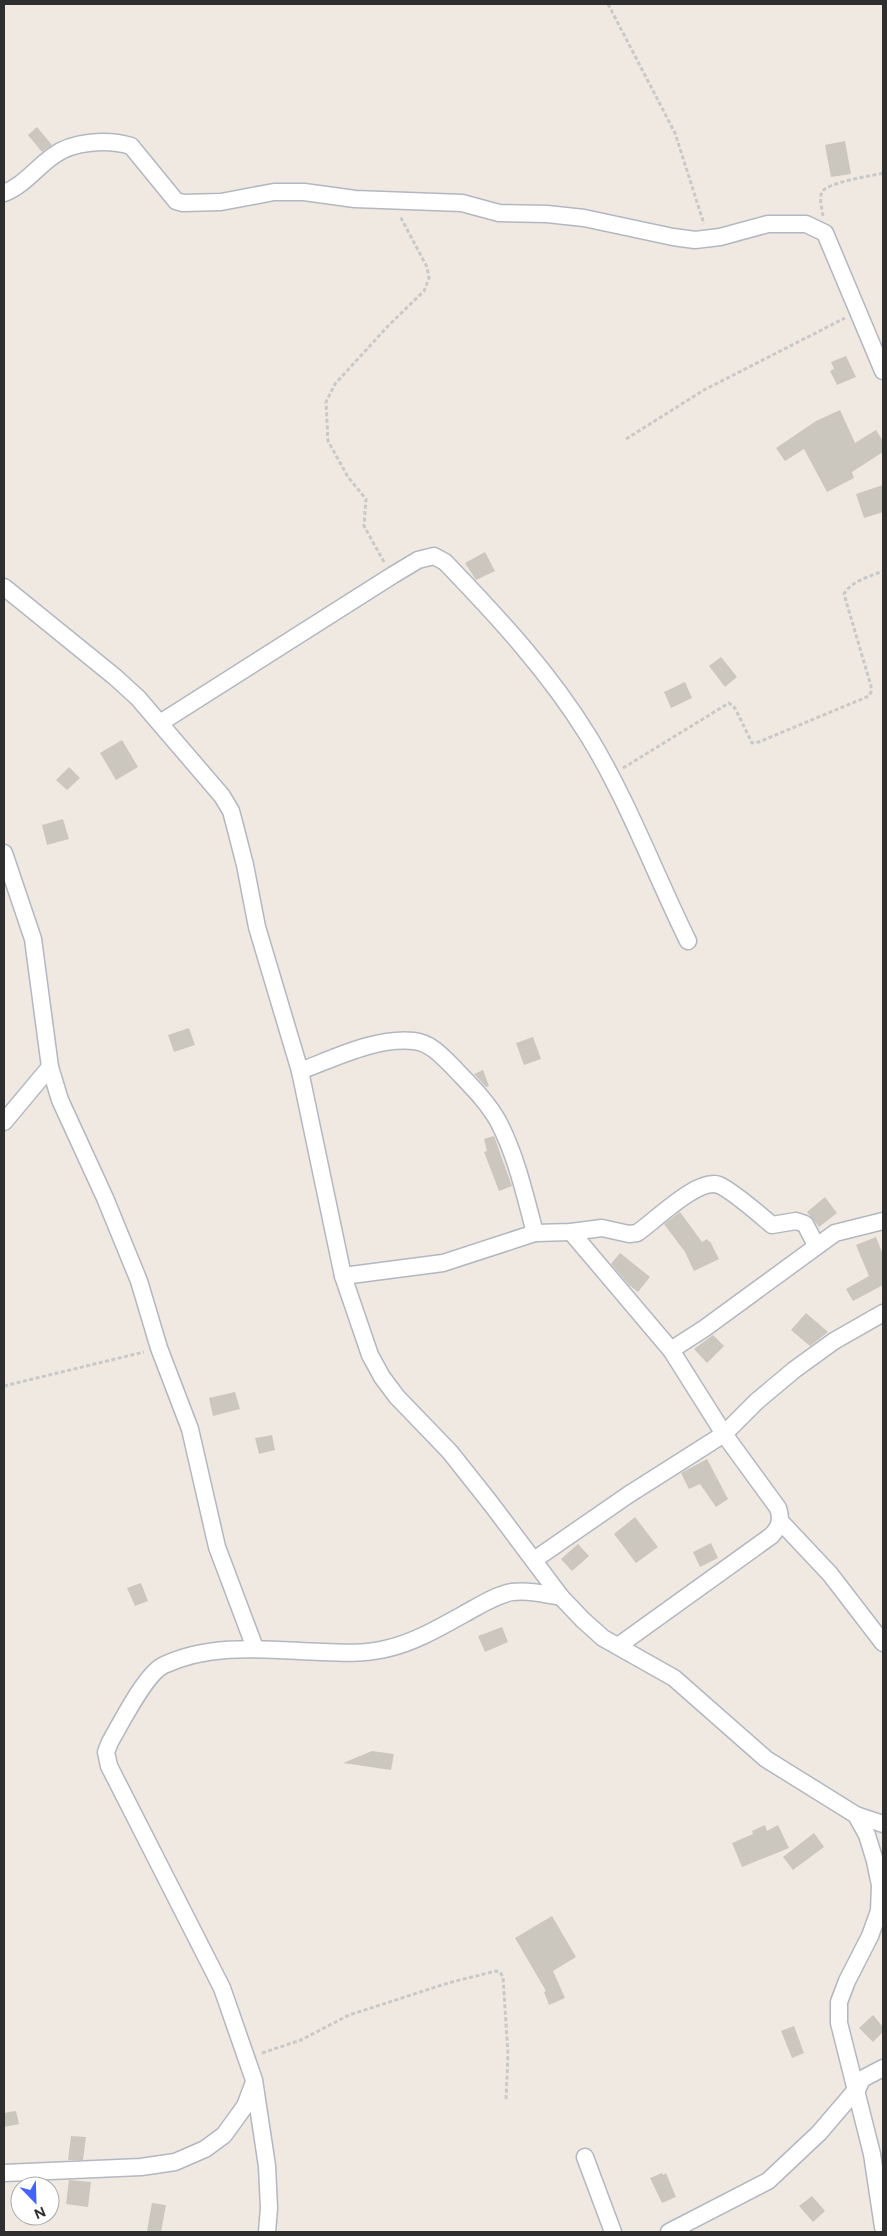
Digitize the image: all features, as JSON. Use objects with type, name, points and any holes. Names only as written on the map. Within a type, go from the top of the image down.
[{"type":"street","points":[[4,193],[14,189],[54,154],[71,147],[121,143],[131,146],[176,201],[183,203],[221,202],[274,192],[304,192],[394,201],[462,204],[499,213],[547,214],[584,218],[673,237],[709,239],[768,224],[806,224],[825,233],[883,371]]},
{"type":"street","points":[[160,723],[393,575],[418,560],[434,556],[445,562],[500,620],[534,659],[564,699],[610,776],[688,941]]},
{"type":"street","points":[[4,587],[115,677],[160,723],[222,796],[231,811],[245,865],[257,927],[300,1071],[343,1276],[362,1334],[382,1377],[418,1422],[450,1452],[561,1597],[603,1638],[674,1678],[697,1697],[728,1728],[766,1759],[856,1815],[883,1824]]},
{"type":"street","points":[[4,853],[34,939],[50,1067],[60,1100],[127,1249],[139,1281],[159,1348],[190,1429],[217,1547],[255,1648]]},
{"type":"street","points":[[300,1071],[364,1048],[391,1041],[417,1041],[431,1047],[460,1074],[498,1121],[524,1187],[535,1232]]},
{"type":"street","points":[[4,1122],[50,1067]]},
{"type":"street","points":[[343,1276],[443,1262],[535,1232],[571,1232],[602,1228],[629,1234],[637,1233],[695,1190],[714,1184],[733,1194],[772,1226],[796,1221],[805,1224],[816,1245]]},
{"type":"street","points":[[671,1350],[705,1328],[816,1245],[842,1231],[883,1221]]},
{"type":"street","points":[[571,1232],[671,1350],[724,1434],[778,1508],[781,1522],[830,1574],[883,1643]]},
{"type":"street","points":[[534,1560],[628,1494],[724,1434],[757,1401],[794,1370],[834,1341],[883,1313]]},
{"type":"street","points":[[618,1646],[771,1536],[778,1530],[781,1522]]},
{"type":"street","points":[[267,2232],[270,2208],[267,2166],[254,2080],[247,2058],[222,1988],[109,1766],[106,1752],[151,1675],[162,1666],[207,1651],[255,1648],[358,1654],[386,1649],[417,1639],[498,1596],[513,1592],[536,1592],[561,1597]]},
{"type":"street","points":[[856,1815],[867,1835],[880,1885],[879,1911],[870,1936],[847,1981],[839,2002],[840,2023],[872,2154],[883,2227]]},
{"type":"street","points":[[669,2232],[768,2181],[818,2133],[856,2091],[862,2079],[883,2068]]},
{"type":"street","points":[[4,2173],[142,2167],[175,2162],[204,2149],[224,2135],[245,2106],[254,2080]]},
{"type":"street","points":[[585,2157],[613,2232]]},
{"type":"path","points":[[608,4],[675,134],[709,239]]},
{"type":"path","points":[[825,233],[821,194],[824,190],[832,186],[883,173]]},
{"type":"path","points":[[393,575],[364,526],[366,499],[334,454],[328,441],[326,402],[335,384],[388,326],[424,291],[429,278],[427,267],[406,230],[394,201]]},
{"type":"path","points":[[626,439],[704,390],[857,312]]},
{"type":"path","points":[[610,776],[729,703],[735,708],[752,743],[759,742],[869,696],[871,686],[844,594],[847,589],[856,583],[883,571]]},
{"type":"path","points":[[4,1386],[159,1348]]},
{"type":"path","points":[[247,2058],[301,2040],[349,2015],[448,1983],[496,1971],[500,1972],[503,1977],[508,2055],[506,2100]]},
{"type":"building","points":[[37,127],[52,145],[42,152],[28,135]]},
{"type":"building","points":[[845,141],[851,174],[831,177],[825,145]]},
{"type":"building","points":[[846,356],[856,377],[837,385],[830,371],[834,369],[831,362]]},
{"type":"building","points":[[840,410],[855,443],[876,430],[883,441],[883,452],[852,472],[854,478],[827,492],[804,449],[785,461],[776,448],[816,421]]},
{"type":"building","points":[[883,485],[883,512],[864,518],[856,494]]},
{"type":"building","points":[[485,552],[495,571],[476,580],[465,563]]},
{"type":"building","points":[[721,657],[737,677],[725,687],[709,666]]},
{"type":"building","points":[[685,682],[692,698],[671,708],[664,692]]},
{"type":"building","points":[[122,740],[138,767],[116,780],[100,753]]},
{"type":"building","points":[[69,767],[80,778],[67,790],[56,780]]},
{"type":"building","points":[[63,819],[69,839],[47,845],[42,825]]},
{"type":"building","points":[[189,1028],[195,1045],[174,1052],[168,1035]]},
{"type":"building","points":[[533,1037],[541,1059],[524,1065],[516,1043]]},
{"type":"building","points":[[483,1070],[489,1086],[486,1087],[474,1074]]},
{"type":"building","points":[[494,1136],[512,1186],[499,1191],[484,1152],[487,1151],[484,1139]]},
{"type":"building","points":[[825,1197],[837,1213],[819,1227],[807,1212]]},
{"type":"building","points":[[680,1212],[702,1242],[707,1239],[710,1241],[719,1259],[694,1271],[685,1252],[664,1224]]},
{"type":"building","points":[[876,1237],[883,1255],[883,1285],[853,1301],[846,1289],[869,1276],[856,1245]]},
{"type":"building","points":[[620,1253],[650,1277],[638,1292],[629,1285],[611,1264]]},
{"type":"building","points":[[806,1313],[828,1332],[810,1346],[791,1330]]},
{"type":"building","points":[[713,1335],[724,1346],[707,1363],[694,1349]]},
{"type":"building","points":[[235,1392],[240,1409],[213,1416],[209,1398]]},
{"type":"building","points":[[272,1435],[275,1450],[259,1454],[255,1438]]},
{"type":"building","points":[[707,1459],[728,1499],[716,1507],[700,1484],[689,1489],[681,1473]]},
{"type":"building","points":[[635,1517],[658,1547],[636,1563],[614,1534]]},
{"type":"building","points":[[711,1543],[718,1558],[700,1567],[693,1552]]},
{"type":"building","points":[[578,1544],[589,1556],[572,1571],[561,1559]]},
{"type":"building","points":[[141,1583],[148,1601],[135,1606],[127,1588]]},
{"type":"building","points":[[502,1627],[508,1642],[485,1652],[478,1636]]},
{"type":"building","points":[[372,1751],[394,1754],[391,1770],[343,1763]]},
{"type":"building","points":[[765,1825],[767,1831],[778,1825],[789,1848],[742,1867],[732,1843],[753,1834],[752,1831]]},
{"type":"building","points":[[814,1833],[824,1847],[793,1870],[783,1857]]},
{"type":"building","points":[[552,1916],[576,1957],[553,1971],[565,1998],[549,2005],[544,1992],[546,1991],[515,1938]]},
{"type":"building","points":[[873,2015],[883,2027],[883,2032],[873,2042],[859,2028]]},
{"type":"building","points":[[794,2026],[804,2053],[792,2058],[781,2031]]},
{"type":"building","points":[[16,2111],[19,2124],[4,2127],[4,2113]]},
{"type":"building","points":[[71,2136],[86,2137],[83,2160],[68,2160]]},
{"type":"building","points":[[662,2173],[663,2175],[666,2173],[676,2197],[662,2203],[650,2178]]},
{"type":"building","points":[[69,2180],[91,2182],[88,2207],[66,2204]]},
{"type":"building","points":[[812,2196],[825,2211],[813,2222],[799,2206]]},
{"type":"building","points":[[152,2203],[166,2205],[161,2232],[147,2231]]}]
